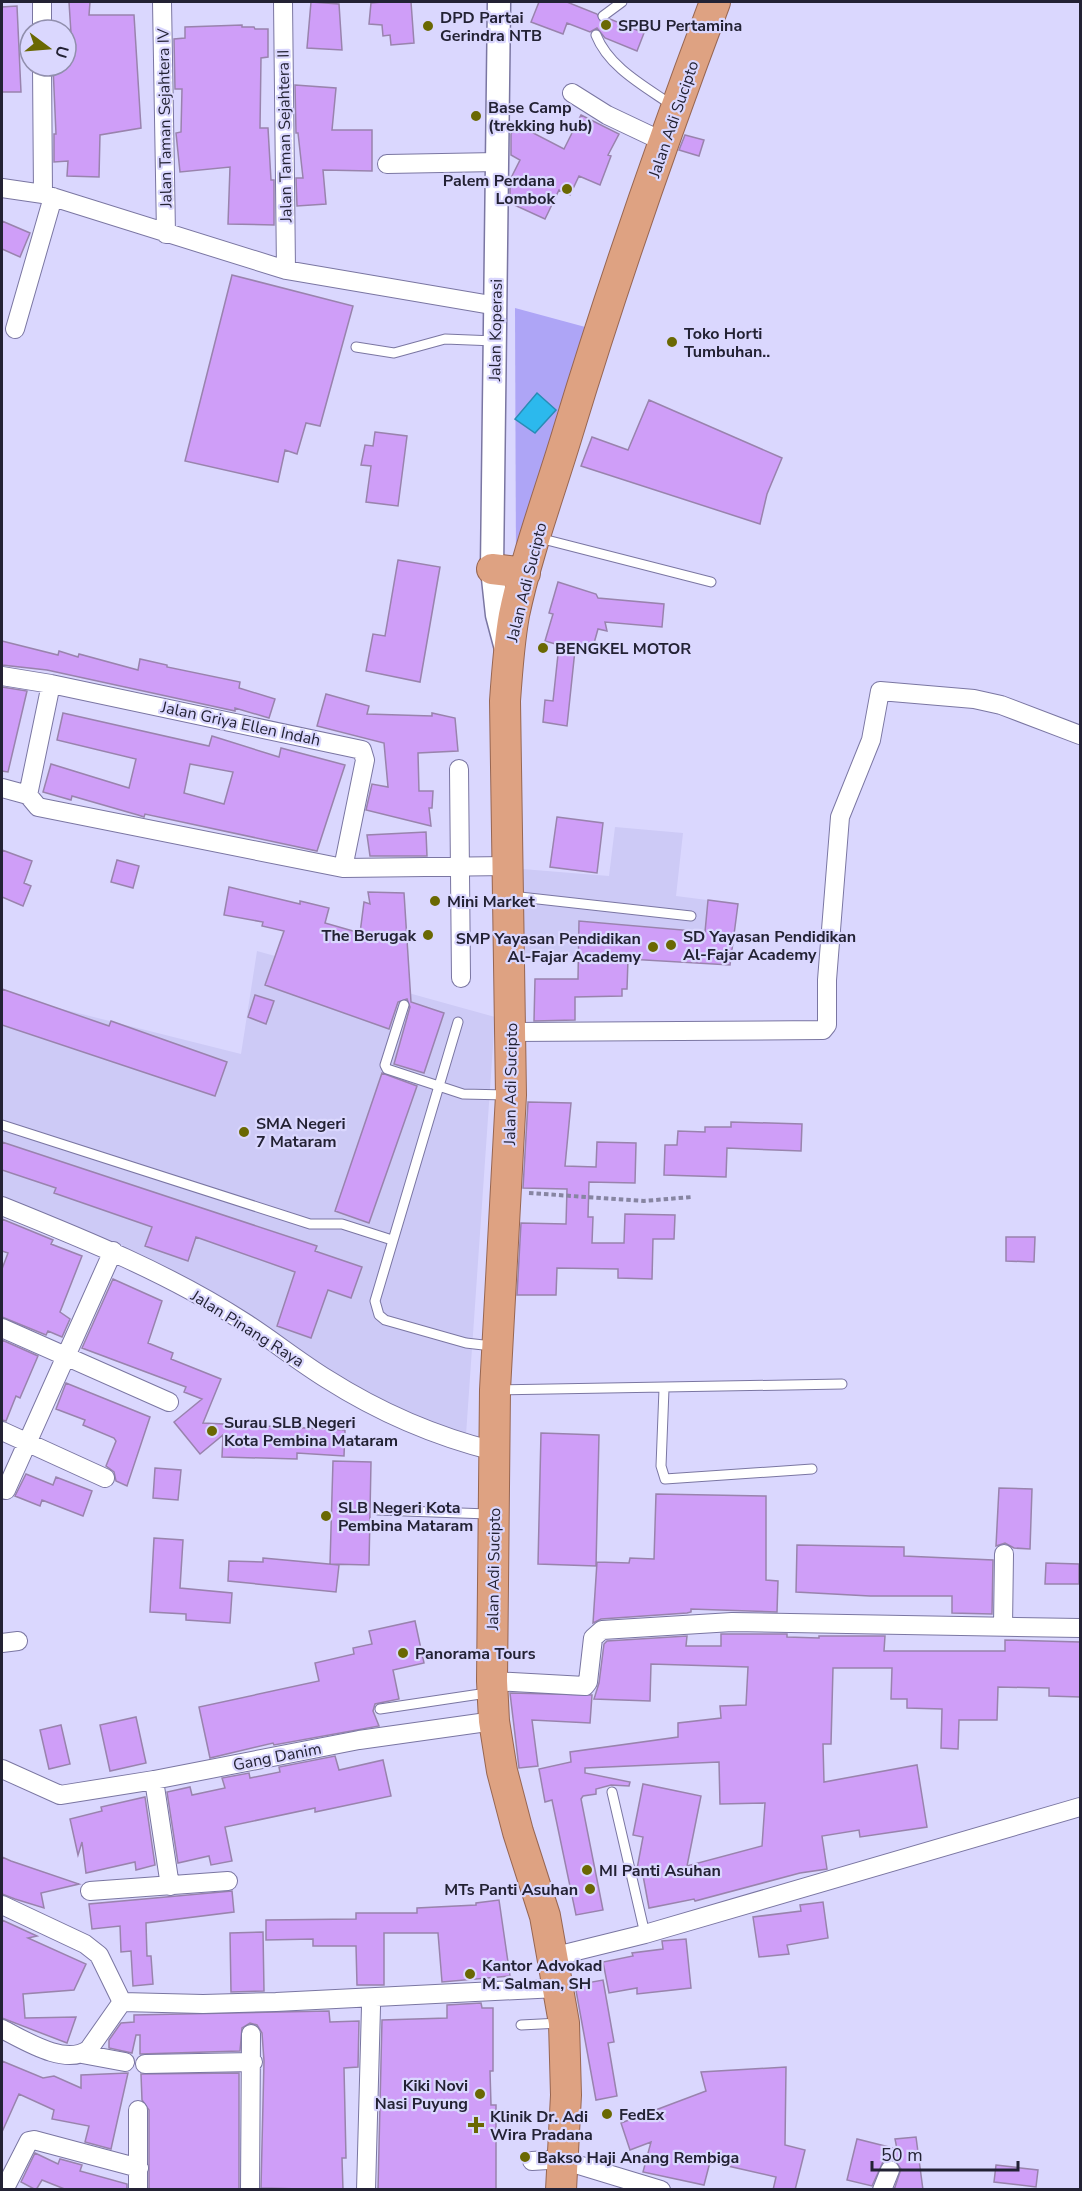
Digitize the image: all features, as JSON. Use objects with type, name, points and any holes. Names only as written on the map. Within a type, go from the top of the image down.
[{"type":"highway","name":"Jalan Adi Sucipto","points":[[561,2190],[541,2161],[566,2095],[556,2023],[557,1988],[545,1916],[509,1802],[479,1723],[493,1687],[482,1513],[474,1446],[495,1390],[490,1346],[508,1192],[499,1095],[512,1032],[508,896],[481,867],[505,701],[508,656],[525,573],[581,390],[675,108],[715,2]]},
{"type":"highway","points":[[492,569],[525,573]]},
{"type":"street","points":[[42,2],[42,18]]},
{"type":"street","name":"Jalan Taman Sejahtera IV","points":[[162,2],[166,234]]},
{"type":"street","name":"Jalan Taman Sejahtera II","points":[[283,2],[286,270]]},
{"type":"street","name":"Jalan Koperasi","points":[[500,2],[492,569],[497,615],[508,656]]},
{"type":"street","points":[[15,329],[48,195],[43,78]]},
{"type":"street","points":[[572,93],[607,115],[664,142]]},
{"type":"street","points":[[387,164],[497,162]]},
{"type":"street","points":[[2,188],[48,195],[286,270],[497,306]]},
{"type":"street","name":"Jalan Griya Ellen Indah","points":[[2,676],[51,684],[362,750],[365,760],[343,868]]},
{"type":"street","points":[[28,795],[51,684]]},
{"type":"street","points":[[512,1032],[823,1029],[827,1025],[827,980],[840,817],[871,740],[880,691],[974,699],[1001,705],[1080,735]]},
{"type":"street","points":[[459,770],[481,867],[461,978]]},
{"type":"street","points":[[2,788],[28,795],[38,807],[343,868],[481,867]]},
{"type":"street","name":"Jalan Pinang Raya","points":[[2,1206],[113,1251],[244,1321],[327,1379],[397,1418],[474,1446]]},
{"type":"street","points":[[6,1490],[113,1251]]},
{"type":"street","points":[[2,1328],[169,1402]]},
{"type":"street","points":[[2,1431],[105,1478]]},
{"type":"street","points":[[1003,1626],[1004,1554]]},
{"type":"street","points":[[493,1687],[585,1686],[588,1682],[594,1638],[602,1630],[732,1622],[1080,1628]]},
{"type":"street","name":"Gang Danim","points":[[2,1769],[60,1795],[154,1780],[359,1740],[479,1723]]},
{"type":"street","points":[[154,1780],[171,1886]]},
{"type":"street","points":[[552,1957],[645,1934],[1080,1807]]},
{"type":"street","points":[[90,1891],[228,1881]]},
{"type":"street","points":[[2,1905],[86,1944],[99,1955],[122,2002]]},
{"type":"street","points":[[122,2002],[245,2003],[557,1988]]},
{"type":"street","points":[[82,2054],[89,2049],[122,2002]]},
{"type":"street","points":[[366,2190],[371,2007]]},
{"type":"street","points":[[2,2029],[42,2048],[72,2056],[82,2054],[125,2062]]},
{"type":"street","points":[[250,2190],[253,2062],[251,2034]]},
{"type":"street","points":[[145,2064],[253,2062]]},
{"type":"street","points":[[138,2110],[138,2190]]},
{"type":"street","points":[[4,2190],[23,2149],[29,2141],[34,2140],[139,2168]]},
{"type":"street","points":[[541,2161],[661,2190]]},
{"type":"street","points":[[882,2190],[890,2170]]},
{"type":"lane","points":[[603,16],[622,2]]},
{"type":"lane","points":[[597,35],[602,49],[628,75],[675,108]]},
{"type":"lane","points":[[356,347],[394,353],[445,339],[495,340]]},
{"type":"lane","points":[[536,537],[711,582]]},
{"type":"lane","points":[[508,896],[691,916]]},
{"type":"lane","points":[[404,1005],[385,1065],[393,1072],[441,1088],[475,1096],[499,1095]]},
{"type":"lane","points":[[458,1023],[441,1088],[392,1240],[375,1301],[380,1315],[385,1320],[465,1343],[490,1346]]},
{"type":"lane","points":[[2,1125],[310,1224],[342,1224],[392,1240]]},
{"type":"lane","points":[[495,1390],[664,1389],[842,1384]]},
{"type":"lane","points":[[664,1389],[661,1466],[665,1479],[812,1469]]},
{"type":"lane","points":[[378,1510],[482,1513]]},
{"type":"lane","points":[[380,1709],[493,1687]]},
{"type":"lane","points":[[612,1792],[645,1934]]},
{"type":"lane","points":[[521,2025],[556,2023]]},
{"type":"path","points":[[508,1192],[644,1201],[692,1197]]},
{"type":"shaded area","points":[[515,308],[589,328],[516,568]]},
{"type":"shaded area","points":[[615,827],[683,833],[676,896],[738,904],[730,965],[523,953],[522,869],[609,876]]},
{"type":"shaded area","name":"SMA Negeri 7 Mataram","points":[[257,951],[495,1017],[466,1435],[408,1424],[230,1308],[2,1210],[2,994],[241,1054]]},
{"type":"water","points":[[537,393],[556,410],[535,433],[515,419]]},
{"type":"building","points":[[69,2],[90,2],[89,15],[134,15],[141,128],[100,135],[99,177],[67,176],[68,161],[54,162],[54,134],[56,134],[54,78],[78,78],[78,18],[70,18]]},
{"type":"building","points":[[311,2],[339,4],[342,50],[307,48]]},
{"type":"building","points":[[411,2],[414,43],[391,45],[390,35],[383,36],[382,25],[369,24],[371,3]]},
{"type":"building","points":[[539,2],[567,2],[597,14],[601,22],[610,19],[644,33],[637,51],[605,38],[597,28],[590,32],[567,23],[563,34],[531,22]]},
{"type":"building","points":[[17,6],[18,78],[20,78],[21,92],[2,92],[2,7]]},
{"type":"building","points":[[242,25],[242,27],[254,27],[255,29],[268,29],[268,57],[261,58],[260,128],[268,128],[271,180],[274,180],[274,225],[228,224],[230,167],[180,172],[176,133],[181,132],[182,89],[175,89],[174,39],[185,38],[185,27]]},
{"type":"building","points":[[295,85],[336,88],[332,130],[372,130],[372,171],[323,170],[326,204],[297,206],[296,178],[303,178],[298,133],[296,133]]},
{"type":"building","points":[[581,115],[619,134],[608,155],[611,156],[600,185],[579,176],[570,195],[559,190],[545,219],[510,203],[510,180],[520,160],[511,155],[511,134],[516,124],[564,149]]},
{"type":"building","points":[[685,135],[704,140],[699,156],[679,150]]},
{"type":"building","points":[[2,221],[30,233],[20,257],[2,249]]},
{"type":"building","points":[[232,275],[353,306],[320,426],[306,423],[297,454],[285,450],[278,482],[185,461]]},
{"type":"building","points":[[649,400],[782,458],[767,494],[760,524],[581,466],[592,437],[628,450]]},
{"type":"building","points":[[375,432],[407,436],[398,506],[366,502],[371,466],[361,465],[365,445],[373,446]]},
{"type":"building","points":[[398,560],[440,567],[420,682],[366,671],[373,634],[385,636]]},
{"type":"building","points":[[558,582],[596,594],[598,598],[664,604],[662,627],[605,622],[607,631],[598,629],[591,654],[575,650],[567,726],[543,722],[545,700],[553,701],[559,645],[545,641],[553,614],[549,613]]},
{"type":"building","points":[[2,641],[58,655],[59,651],[78,657],[79,654],[138,670],[140,659],[240,682],[239,688],[275,699],[269,718],[235,708],[235,711],[47,670],[2,665]]},
{"type":"building","points":[[2,687],[27,691],[8,772],[2,771]]},
{"type":"building","points":[[326,694],[369,706],[367,714],[432,716],[432,713],[455,718],[458,751],[418,753],[419,791],[433,791],[432,808],[429,808],[431,826],[366,810],[372,784],[388,787],[384,743],[317,726]]},
{"type":"building","points":[[63,713],[209,746],[212,736],[279,757],[281,748],[345,765],[317,851],[145,814],[144,817],[72,796],[71,800],[43,792],[51,764],[129,788],[136,759],[57,740]],"holes":[[[190,764],[233,772],[224,804],[184,793]]]},
{"type":"building","points":[[557,817],[603,823],[597,873],[550,867]]},
{"type":"building","points":[[426,832],[427,856],[370,856],[367,835]]},
{"type":"building","points":[[2,850],[32,861],[24,883],[31,886],[23,906],[2,897]]},
{"type":"building","points":[[117,860],[139,866],[133,888],[111,882]]},
{"type":"building","points":[[229,887],[300,904],[300,901],[329,908],[325,923],[360,933],[364,902],[370,904],[368,892],[404,893],[411,1002],[444,1013],[424,1073],[394,1064],[410,1007],[407,999],[398,1002],[389,1029],[265,985],[284,931],[262,926],[263,922],[224,915]]},
{"type":"building","points":[[708,900],[738,904],[730,965],[628,959],[627,989],[622,989],[622,996],[575,997],[575,1020],[534,1021],[535,979],[578,979],[579,921],[705,932]]},
{"type":"building","points":[[2,989],[109,1026],[111,1021],[227,1062],[215,1096],[2,1025]]},
{"type":"building","points":[[255,995],[274,1001],[266,1024],[248,1017]]},
{"type":"building","points":[[382,1073],[417,1086],[369,1223],[335,1211]]},
{"type":"building","points":[[528,1102],[571,1103],[565,1166],[596,1167],[597,1142],[636,1143],[635,1183],[589,1182],[588,1217],[593,1217],[592,1243],[624,1243],[625,1214],[675,1215],[674,1239],[653,1239],[652,1279],[618,1278],[618,1269],[557,1268],[556,1295],[517,1295],[521,1223],[566,1224],[567,1189],[523,1188]]},
{"type":"building","points":[[731,1122],[802,1124],[801,1151],[727,1148],[726,1177],[664,1175],[665,1145],[677,1145],[678,1131],[705,1132],[705,1127],[731,1127]]},
{"type":"building","points":[[2,1142],[317,1246],[315,1251],[362,1267],[351,1298],[328,1290],[311,1338],[277,1326],[295,1272],[196,1237],[188,1261],[145,1246],[152,1227],[54,1193],[56,1188],[2,1170]]},
{"type":"building","points":[[2,1219],[53,1240],[51,1244],[82,1256],[60,1312],[70,1319],[62,1337],[48,1331],[46,1335],[2,1317],[2,1269],[8,1253],[2,1251]]},
{"type":"building","points":[[1006,1237],[1035,1237],[1034,1262],[1006,1261]]},
{"type":"building","points":[[113,1279],[162,1301],[148,1343],[173,1353],[171,1359],[221,1379],[203,1423],[345,1430],[344,1456],[297,1453],[297,1459],[222,1457],[223,1435],[200,1454],[174,1422],[202,1399],[184,1392],[186,1387],[82,1348]]},
{"type":"building","points":[[2,1340],[38,1356],[20,1398],[16,1396],[6,1421],[2,1420]]},
{"type":"building","points":[[66,1383],[150,1417],[127,1486],[116,1481],[114,1472],[106,1466],[116,1441],[114,1438],[83,1425],[85,1420],[56,1409]]},
{"type":"building","points":[[541,1433],[599,1435],[596,1566],[538,1564]]},
{"type":"building","points":[[333,1461],[371,1462],[369,1565],[330,1564]]},
{"type":"building","points":[[155,1468],[181,1470],[178,1500],[153,1498]]},
{"type":"building","points":[[26,1474],[53,1485],[56,1477],[92,1491],[83,1516],[42,1500],[40,1506],[15,1496]]},
{"type":"building","points":[[999,1488],[1032,1489],[1030,1549],[1014,1548],[1005,1543],[996,1546]]},
{"type":"building","points":[[656,1494],[766,1496],[766,1580],[778,1581],[777,1612],[691,1609],[691,1612],[687,1613],[601,1619],[593,1623],[597,1562],[629,1563],[630,1558],[654,1559]]},
{"type":"building","points":[[154,1538],[183,1540],[180,1588],[232,1593],[230,1623],[186,1620],[186,1614],[150,1612]]},
{"type":"building","points":[[797,1545],[904,1547],[904,1556],[993,1560],[992,1614],[952,1613],[952,1596],[870,1596],[796,1592]]},
{"type":"building","points":[[263,1558],[339,1565],[336,1592],[228,1581],[229,1561],[263,1562]]},
{"type":"building","points":[[1046,1563],[1079,1564],[1079,1584],[1045,1584]]},
{"type":"building","points":[[415,1621],[424,1663],[393,1670],[399,1699],[375,1704],[373,1711],[379,1726],[274,1745],[273,1743],[210,1758],[199,1707],[319,1681],[315,1663],[354,1654],[353,1648],[372,1644],[369,1631]]},
{"type":"building","points":[[721,1634],[787,1634],[787,1637],[819,1638],[819,1636],[885,1636],[884,1651],[1005,1651],[1005,1640],[1080,1642],[1080,1697],[1049,1696],[1049,1688],[998,1687],[997,1720],[959,1720],[958,1749],[941,1748],[942,1709],[907,1708],[907,1699],[891,1699],[892,1668],[833,1668],[831,1744],[823,1744],[824,1782],[917,1765],[927,1827],[860,1837],[859,1830],[822,1836],[827,1869],[800,1873],[695,1901],[694,1899],[649,1908],[642,1870],[637,1869],[643,1837],[633,1835],[643,1784],[701,1796],[687,1866],[762,1846],[765,1803],[720,1804],[719,1762],[585,1768],[585,1773],[630,1782],[629,1786],[611,1785],[596,1789],[596,1794],[583,1796],[581,1799],[603,1910],[576,1915],[552,1800],[545,1802],[539,1769],[571,1762],[570,1752],[678,1737],[678,1723],[721,1718],[720,1706],[746,1705],[748,1667],[651,1664],[650,1701],[594,1699],[599,1683],[604,1644],[607,1641],[687,1636],[686,1646],[721,1646]]},
{"type":"building","points":[[510,1693],[592,1695],[590,1723],[532,1720],[538,1766],[519,1768]]},
{"type":"building","points":[[136,1717],[146,1763],[110,1771],[100,1725]]},
{"type":"building","points":[[61,1725],[70,1764],[49,1769],[40,1730]]},
{"type":"building","points":[[335,1756],[339,1770],[383,1760],[391,1796],[315,1812],[315,1808],[225,1827],[232,1861],[211,1865],[209,1856],[178,1863],[167,1792],[190,1787],[192,1795],[225,1788],[222,1778],[249,1773],[250,1778],[280,1772],[279,1767]]},
{"type":"building","points":[[145,1797],[155,1865],[136,1870],[135,1862],[86,1873],[82,1842],[78,1855],[70,1819],[102,1811],[101,1807]]},
{"type":"building","points":[[2,1857],[79,1884],[41,1893],[44,1908],[15,1899],[2,1894]]},
{"type":"building","points":[[232,1891],[234,1912],[146,1923],[147,1956],[151,1956],[153,1984],[133,1986],[131,1951],[121,1952],[120,1926],[92,1929],[89,1904]]},
{"type":"building","points":[[499,1900],[510,1976],[442,1982],[438,1933],[384,1933],[384,1985],[357,1985],[356,1946],[313,1946],[313,1939],[266,1940],[266,1920],[356,1919],[356,1913],[417,1913],[417,1908],[476,1905],[476,1903]]},
{"type":"building","points":[[823,1902],[828,1938],[787,1945],[789,1954],[759,1957],[753,1917],[801,1911],[800,1905]]},
{"type":"building","points":[[2,1920],[37,1936],[28,1938],[86,1964],[74,1990],[23,1994],[25,2018],[76,2017],[67,2043],[2,2018]]},
{"type":"building","points":[[263,1932],[264,1991],[231,1992],[230,1933]]},
{"type":"building","points":[[686,1939],[691,1988],[637,1994],[637,1988],[609,1993],[603,1962],[633,1956],[632,1953],[663,1949],[662,1941]]},
{"type":"building","points":[[603,1980],[614,2042],[608,2043],[617,2096],[596,2100],[575,1985]]},
{"type":"building","points":[[481,2003],[482,2008],[493,2008],[493,2071],[490,2071],[491,2105],[496,2105],[496,2189],[378,2190],[382,2020],[447,2018],[447,2005]]},
{"type":"building","points":[[329,2011],[330,2022],[359,2021],[358,2067],[344,2068],[346,2158],[342,2158],[343,2190],[261,2188],[264,2061],[262,2033],[257,2025],[250,2023],[242,2028],[240,2051],[140,2054],[140,2035],[136,2035],[132,2053],[109,2048],[109,2040],[121,2023],[134,2022],[134,2015]]},
{"type":"building","points":[[2,2061],[43,2078],[54,2076],[81,2088],[81,2075],[128,2073],[111,2149],[85,2142],[89,2126],[52,2119],[54,2110],[19,2094],[2,2132]]},
{"type":"building","points":[[786,2067],[785,2145],[805,2150],[795,2190],[773,2190],[776,2177],[710,2162],[704,2185],[643,2172],[651,2142],[630,2150],[621,2123],[706,2091],[701,2072]]},
{"type":"building","points":[[239,2073],[239,2189],[149,2190],[149,2110],[142,2100],[141,2074]]},
{"type":"building","points":[[916,2137],[923,2190],[894,2190],[901,2169],[894,2159],[883,2162],[872,2186],[847,2180],[857,2139],[897,2149],[895,2139]]},
{"type":"building","points":[[35,2153],[58,2164],[60,2159],[82,2165],[80,2171],[127,2184],[127,2190],[67,2190],[42,2180],[36,2190],[21,2182]]},
{"type":"building","points":[[996,2165],[1038,2170],[1036,2187],[994,2182]]},
{"type":"place","name":"SPBU Pertamina","points":[[606,25]]},
{"type":"place","name":"DPD Partai Gerindra NTB","points":[[428,26]]},
{"type":"place","name":"Base Camp (trekking hub)","points":[[476,116]]},
{"type":"place","name":"Palem Perdana Lombok","points":[[567,189]]},
{"type":"place","name":"Toko Horti Tumbuhan..","points":[[672,342]]},
{"type":"place","name":"BENGKEL MOTOR","points":[[543,648]]},
{"type":"place","name":"Mini Market","points":[[435,901]]},
{"type":"place","name":"The Berugak","points":[[428,935]]},
{"type":"place","name":"SD Yayasan Pendidikan Al-Fajar Academy","points":[[671,945]]},
{"type":"place","name":"SMP Yayasan Pendidikan Al-Fajar Academy","points":[[653,947]]},
{"type":"place","name":"SMA Negeri 7 Mataram","points":[[244,1132]]},
{"type":"place","name":"Surau SLB Negeri Kota Pembina Mataram","points":[[212,1431]]},
{"type":"place","name":"SLB Negeri Kota Pembina Mataram","points":[[326,1516]]},
{"type":"place","name":"Panorama Tours","points":[[403,1653]]},
{"type":"place","name":"MI Panti Asuhan","points":[[587,1870]]},
{"type":"place","name":"MTs Panti Asuhan","points":[[590,1889]]},
{"type":"place","name":"Kantor Advokad M. Salman, SH","points":[[470,1974]]},
{"type":"place","name":"Kiki Novi Nasi Puyung","points":[[480,2094]]},
{"type":"place","name":"FedEx","points":[[607,2114]]},
{"type":"place","name":"Klinik Dr. Adi Wira Pradana","points":[[476,2125]]},
{"type":"place","name":"Bakso Haji Anang Rembiga","points":[[525,2157]]}]
